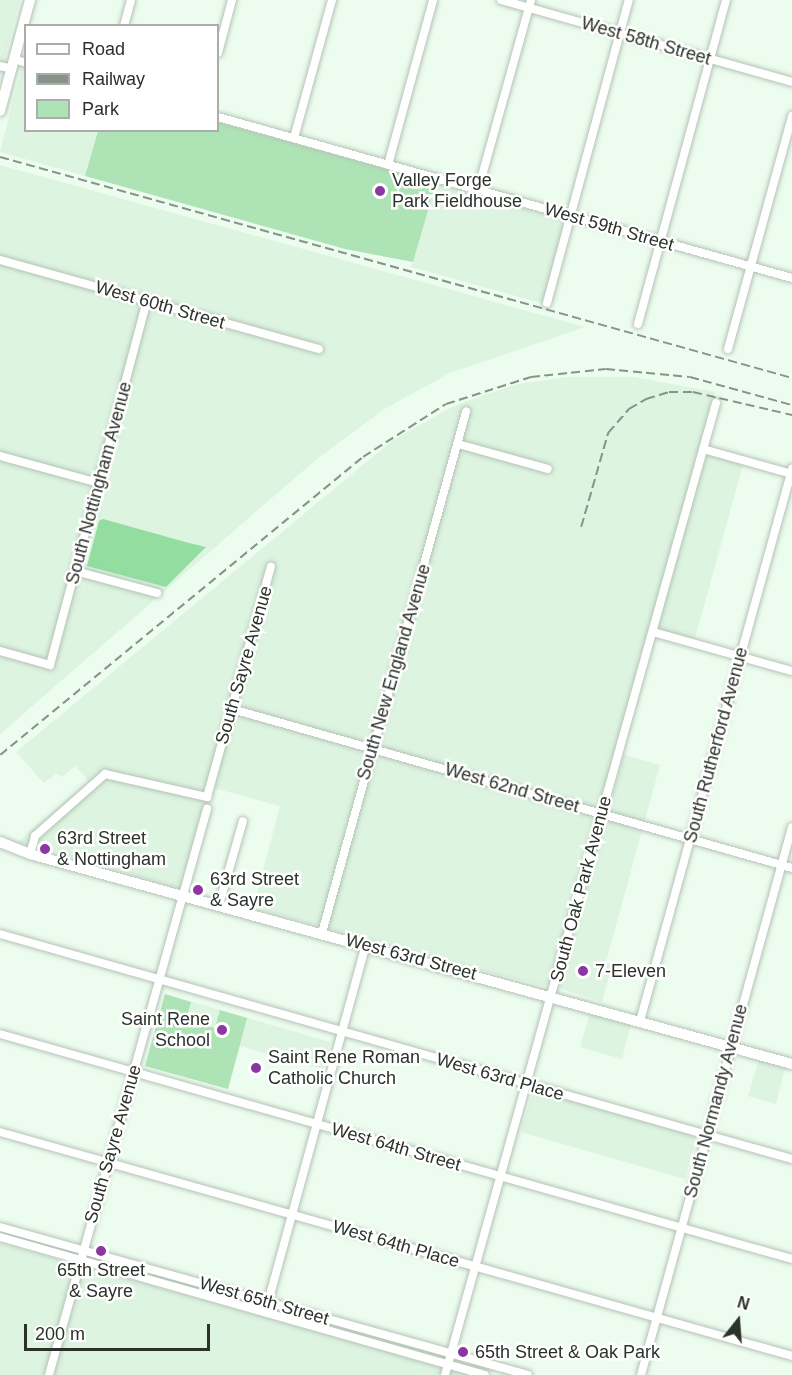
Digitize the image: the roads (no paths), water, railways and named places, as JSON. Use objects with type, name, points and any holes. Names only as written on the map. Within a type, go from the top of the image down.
[{"type":"main road","points":[[0,111],[30,0]]},
{"type":"main road","name":"West 63rd Street","points":[[0,842],[30,854],[552,995],[792,1064]]},
{"type":"main road","name":"West 63rd Street","points":[[0,851],[30,854]]},
{"type":"street","points":[[125,24],[131,0]]},
{"type":"street","points":[[219,49],[232,0]]},
{"type":"street","points":[[294,138],[332,0]]},
{"type":"street","points":[[388,165],[433,0]]},
{"type":"street","name":"West 58th Street","points":[[501,0],[530,4],[620,33],[792,82]]},
{"type":"street","points":[[547,303],[629,0]]},
{"type":"street","points":[[638,324],[726,0]]},
{"type":"street","points":[[478,190],[530,4]]},
{"type":"street","points":[[0,66],[24,63]]},
{"type":"street","points":[[728,349],[792,116]]},
{"type":"street","name":"West 59th Street","points":[[219,117],[792,279]]},
{"type":"street","name":"West 60th Street","points":[[0,260],[319,349]]},
{"type":"street","name":"South Nottingham Avenue","points":[[0,651],[50,665],[147,301]]},
{"type":"street","name":"South Oak Park Avenue","points":[[446,1375],[716,403]]},
{"type":"street","name":"South New England Avenue","points":[[322,933],[466,412]]},
{"type":"street","points":[[458,444],[548,470]]},
{"type":"street","points":[[703,449],[792,472]]},
{"type":"street","points":[[0,456],[99,483]]},
{"type":"street","name":"South Rutherford Avenue","points":[[640,1021],[792,472]]},
{"type":"street","name":"South Sayre Avenue","points":[[30,854],[35,836],[105,774],[207,797],[271,567]]},
{"type":"street","points":[[75,571],[157,593]]},
{"type":"street","points":[[653,632],[792,671]]},
{"type":"street","name":"West 62nd Street","points":[[232,708],[792,868]]},
{"type":"street","name":"South Sayre Avenue","points":[[49,1375],[207,809]]},
{"type":"street","points":[[219,905],[243,821]]},
{"type":"street","name":"South Normandy Avenue","points":[[641,1375],[792,827]]},
{"type":"street","name":"West 63rd Place","points":[[0,934],[792,1160]]},
{"type":"street","points":[[265,1312],[366,945]]},
{"type":"street","name":"West 64th Street","points":[[0,1034],[792,1259]]},
{"type":"street","name":"West 64th Place","points":[[0,1132],[792,1356]]},
{"type":"street","name":"West 65th Street","points":[[0,1227],[528,1375]]},
{"type":"street","name":"West 65th Street","points":[[0,1237],[484,1375]]},
{"type":"railway","points":[[0,157],[792,378]]},
{"type":"railway","points":[[0,755],[363,457],[446,404],[531,377],[606,369],[690,377],[792,405]]},
{"type":"railway","points":[[581,527],[608,433],[629,409],[646,399],[669,392],[693,392],[792,415]]},
{"type":"place","name":"Valley Forge Park Fieldhouse","points":[[380,191]]},
{"type":"place","name":"63rd Street & Nottingham","points":[[45,849]]},
{"type":"place","name":"63rd Street & Sayre","points":[[198,890]]},
{"type":"place","name":"7-Eleven","points":[[583,971]]},
{"type":"place","name":"Saint Rene School","points":[[222,1030]]},
{"type":"place","name":"Saint Rene Roman Catholic Church","points":[[256,1068]]},
{"type":"place","name":"65th Street & Sayre","points":[[101,1251]]},
{"type":"place","name":"65th Street & Oak Park","points":[[463,1352]]}]
